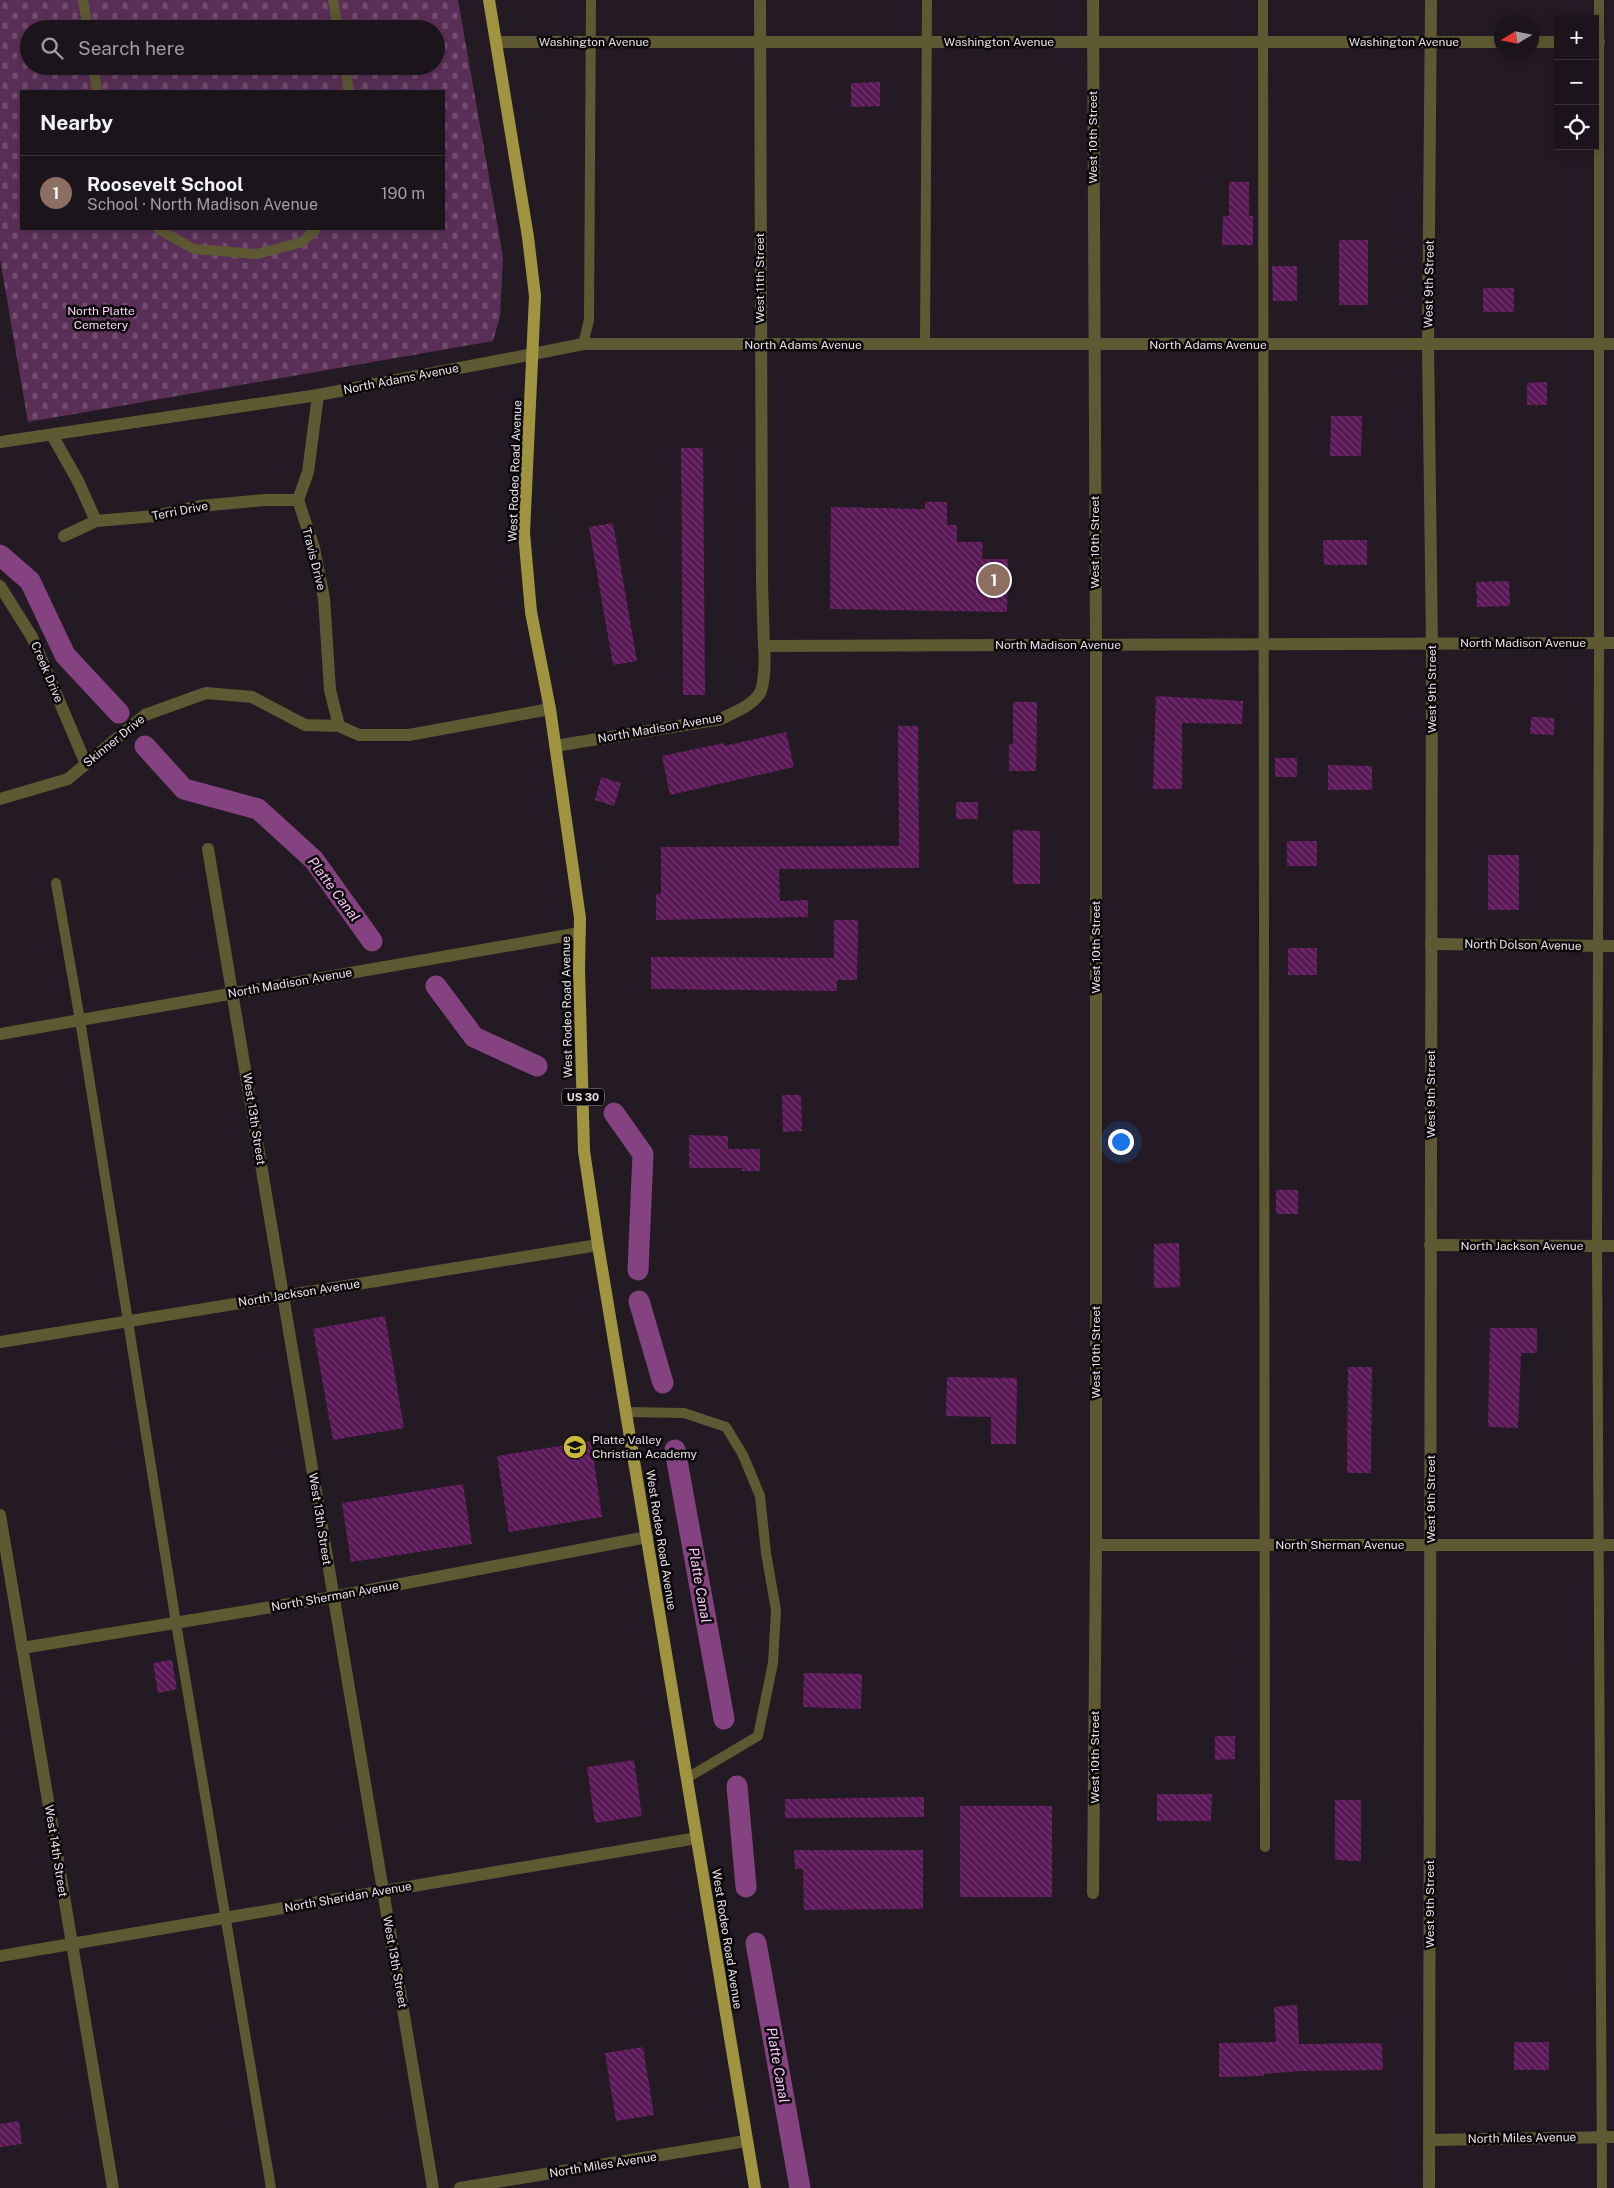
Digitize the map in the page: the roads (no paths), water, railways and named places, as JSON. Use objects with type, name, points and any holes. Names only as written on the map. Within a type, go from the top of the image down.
[{"type":"main road","name":"West Rodeo Road Avenue","points":[[489,0],[535,296],[534,354],[524,533],[531,612],[550,709],[580,918],[579,969],[584,1151],[755,2188]]},
{"type":"street","name":"West 11th Street","points":[[760,0],[760,345],[764,646]]},
{"type":"street","name":"West 10th Street","points":[[1093,0],[1096,645],[1096,1546],[1093,1893]]},
{"type":"street","name":"West 9th Street","points":[[1429,2188],[1432,644],[1428,345],[1431,0]]},
{"type":"street","name":"Washington Avenue","points":[[496,42],[1494,42]]},
{"type":"street","points":[[1539,42],[1554,42]]},
{"type":"street","name":"North Adams Avenue","points":[[0,442],[318,394],[583,344],[1614,344]]},
{"type":"street","points":[[298,500],[308,472],[318,394]]},
{"type":"street","points":[[52,435],[78,482],[96,521]]},
{"type":"street","name":"Terri Drive","points":[[64,536],[96,521],[154,516],[200,506],[265,500],[298,500]]},
{"type":"street","name":"Travis Drive","points":[[298,500],[314,548],[324,598],[330,690],[339,726]]},
{"type":"street","name":"Creek Drive","points":[[0,586],[32,637],[86,764]]},
{"type":"street","name":"North Madison Avenue","points":[[555,746],[721,719],[746,707],[760,692],[765,660],[764,646],[1614,644]]},
{"type":"street","name":"Skinner Drive","points":[[0,799],[68,779],[145,715],[206,693],[252,698],[305,725],[339,726],[359,735],[409,735],[550,709]]},
{"type":"street","name":"West 13th Street","points":[[208,849],[433,2188]]},
{"type":"street","name":"North Madison Avenue","points":[[0,1034],[580,933]]},
{"type":"street","name":"North Dolson Avenue","points":[[1431,944],[1614,946]]},
{"type":"street","name":"North Jackson Avenue","points":[[0,1342],[598,1244]]},
{"type":"street","name":"North Jackson Avenue","points":[[1430,1245],[1614,1246]]},
{"type":"street","name":"West 14th Street","points":[[0,1515],[113,2188]]},
{"type":"street","name":"North Sherman Avenue","points":[[22,1648],[333,1597],[647,1537]]},
{"type":"street","name":"North Sherman Avenue","points":[[1096,1546],[1614,1545]]},
{"type":"street","name":"North Sheridan Avenue","points":[[0,1956],[697,1838]]},
{"type":"street","name":"North Miles Avenue","points":[[1430,2140],[1608,2137]]},
{"type":"street","name":"North Miles Avenue","points":[[460,2188],[746,2141]]},
{"type":"lane","points":[[83,0],[86,20]]},
{"type":"lane","points":[[333,0],[336,20]]},
{"type":"lane","points":[[583,344],[589,320],[591,0]]},
{"type":"lane","points":[[925,345],[927,0]]},
{"type":"lane","points":[[1263,0],[1265,1847]]},
{"type":"lane","points":[[1598,15],[1599,0]]},
{"type":"lane","points":[[1597,60],[1600,344],[1596,1246],[1598,1545],[1608,2137],[1602,2188]]},
{"type":"lane","points":[[94,75],[97,90]]},
{"type":"lane","points":[[346,75],[349,90]]},
{"type":"lane","points":[[160,230],[194,249],[257,254],[302,242],[315,230]]},
{"type":"lane","points":[[56,883],[80,1020],[176,1623],[272,2188]]},
{"type":"lane","points":[[626,1412],[684,1414],[726,1427],[743,1455],[760,1496],[766,1553],[776,1610],[773,1663],[758,1736],[687,1778]]},
{"type":"waterway","name":"Platte Canal","points":[[0,555],[30,581],[65,655],[119,713]]},
{"type":"waterway","name":"Platte Canal","points":[[145,746],[184,789],[258,809],[314,860],[372,941]]},
{"type":"waterway","name":"Platte Canal","points":[[436,986],[474,1037],[537,1066]]},
{"type":"waterway","name":"Platte Canal","points":[[614,1113],[643,1154],[638,1270]]},
{"type":"waterway","points":[[639,1301],[663,1383]]},
{"type":"waterway","name":"Platte Canal","points":[[675,1450],[724,1719]]},
{"type":"waterway","points":[[737,1786],[746,1887]]},
{"type":"waterway","name":"Platte Canal","points":[[756,1943],[800,2188]]},
{"type":"place","name":"Roosevelt School","points":[[994,580]]},
{"type":"place","name":"Platte Valley Christian Academy","points":[[575,1447]]},
{"type":"park label","name":"North Platte Cemetery","points":[[101,318]]}]
